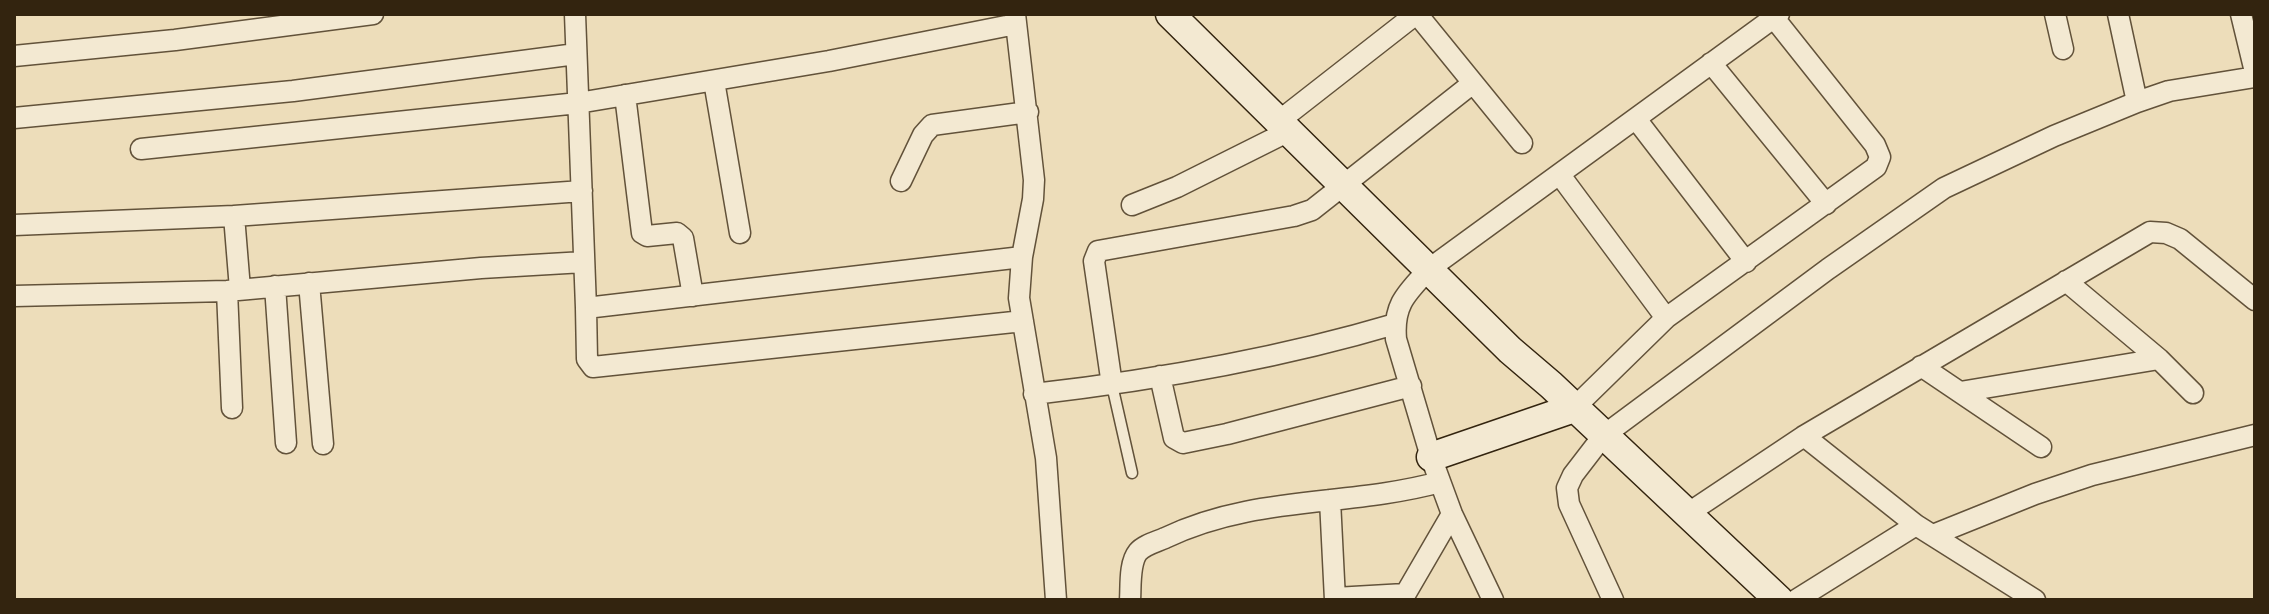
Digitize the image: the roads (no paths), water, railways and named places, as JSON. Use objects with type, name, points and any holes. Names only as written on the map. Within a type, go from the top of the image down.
[{"type":"main road","points":[[1184,18],[1284,126],[1510,350],[1779,600]]},
{"type":"main road","points":[[1432,458],[1574,408]]},
{"type":"street","points":[[14,56],[175,40],[373,14]]},
{"type":"street","points":[[575,14],[587,359],[593,367],[1023,321]]},
{"type":"street","points":[[2055,14],[2063,49]]},
{"type":"street","points":[[2118,14],[2137,102]]},
{"type":"street","points":[[1613,600],[1569,504],[1567,488],[1573,475],[1603,436],[1828,269],[1944,188],[2054,136],[2137,102],[2169,91],[2255,75],[2241,14]]},
{"type":"street","points":[[1132,205],[1177,187],[1284,126],[1411,16],[1473,83],[1522,143]]},
{"type":"street","points":[[1493,600],[1452,514],[1396,339],[1395,324],[1402,298],[1429,269],[1776,16],[1875,145],[1880,157],[1876,167],[1666,318],[1574,408]]},
{"type":"street","points":[[141,149],[578,103],[829,61],[1015,19],[1034,180],[1019,298],[1050,498],[1056,600]]},
{"type":"street","points":[[14,118],[293,91],[576,54]]},
{"type":"street","points":[[1711,63],[1826,204]]},
{"type":"street","points":[[714,81],[740,233]]},
{"type":"street","points":[[1112,385],[1094,261],[1098,251],[1294,216],[1312,210],[1473,83]]},
{"type":"street","points":[[625,95],[642,233],[647,236],[677,233],[683,238],[693,296]]},
{"type":"street","points":[[901,181],[923,135],[932,125],[1028,112]]},
{"type":"street","points":[[1636,119],[1746,262]]},
{"type":"street","points":[[1560,175],[1666,318]]},
{"type":"street","points":[[14,225],[234,216],[582,191]]},
{"type":"street","points":[[232,408],[234,216]]},
{"type":"street","points":[[1687,514],[1804,436],[2137,238],[2158,232],[2180,239],[2255,300]]},
{"type":"street","points":[[586,308],[1022,257]]},
{"type":"street","points":[[14,296],[233,290],[584,262]]},
{"type":"street","points":[[2066,281],[2159,359],[2193,393]]},
{"type":"street","points":[[309,283],[323,444]]},
{"type":"street","points":[[275,286],[286,443]]},
{"type":"street","points":[[1034,394],[1112,385],[1278,356],[1395,324]]},
{"type":"street","points":[[1960,392],[2159,359]]},
{"type":"street","points":[[1921,366],[2041,447]]},
{"type":"street","points":[[1160,376],[1174,438],[1183,443],[1411,386]]},
{"type":"street","points":[[1796,600],[1925,530],[2092,475],[2255,435]]},
{"type":"street","points":[[1804,436],[1925,530],[2035,600]]},
{"type":"street","points":[[1130,600],[1133,562],[1141,549],[1179,531],[1233,514],[1276,505],[1402,492],[1432,458]]},
{"type":"street","points":[[1330,500],[1335,599],[1404,597],[1452,514]]},
{"type":"lane","points":[[1112,385],[1132,473]]}]
